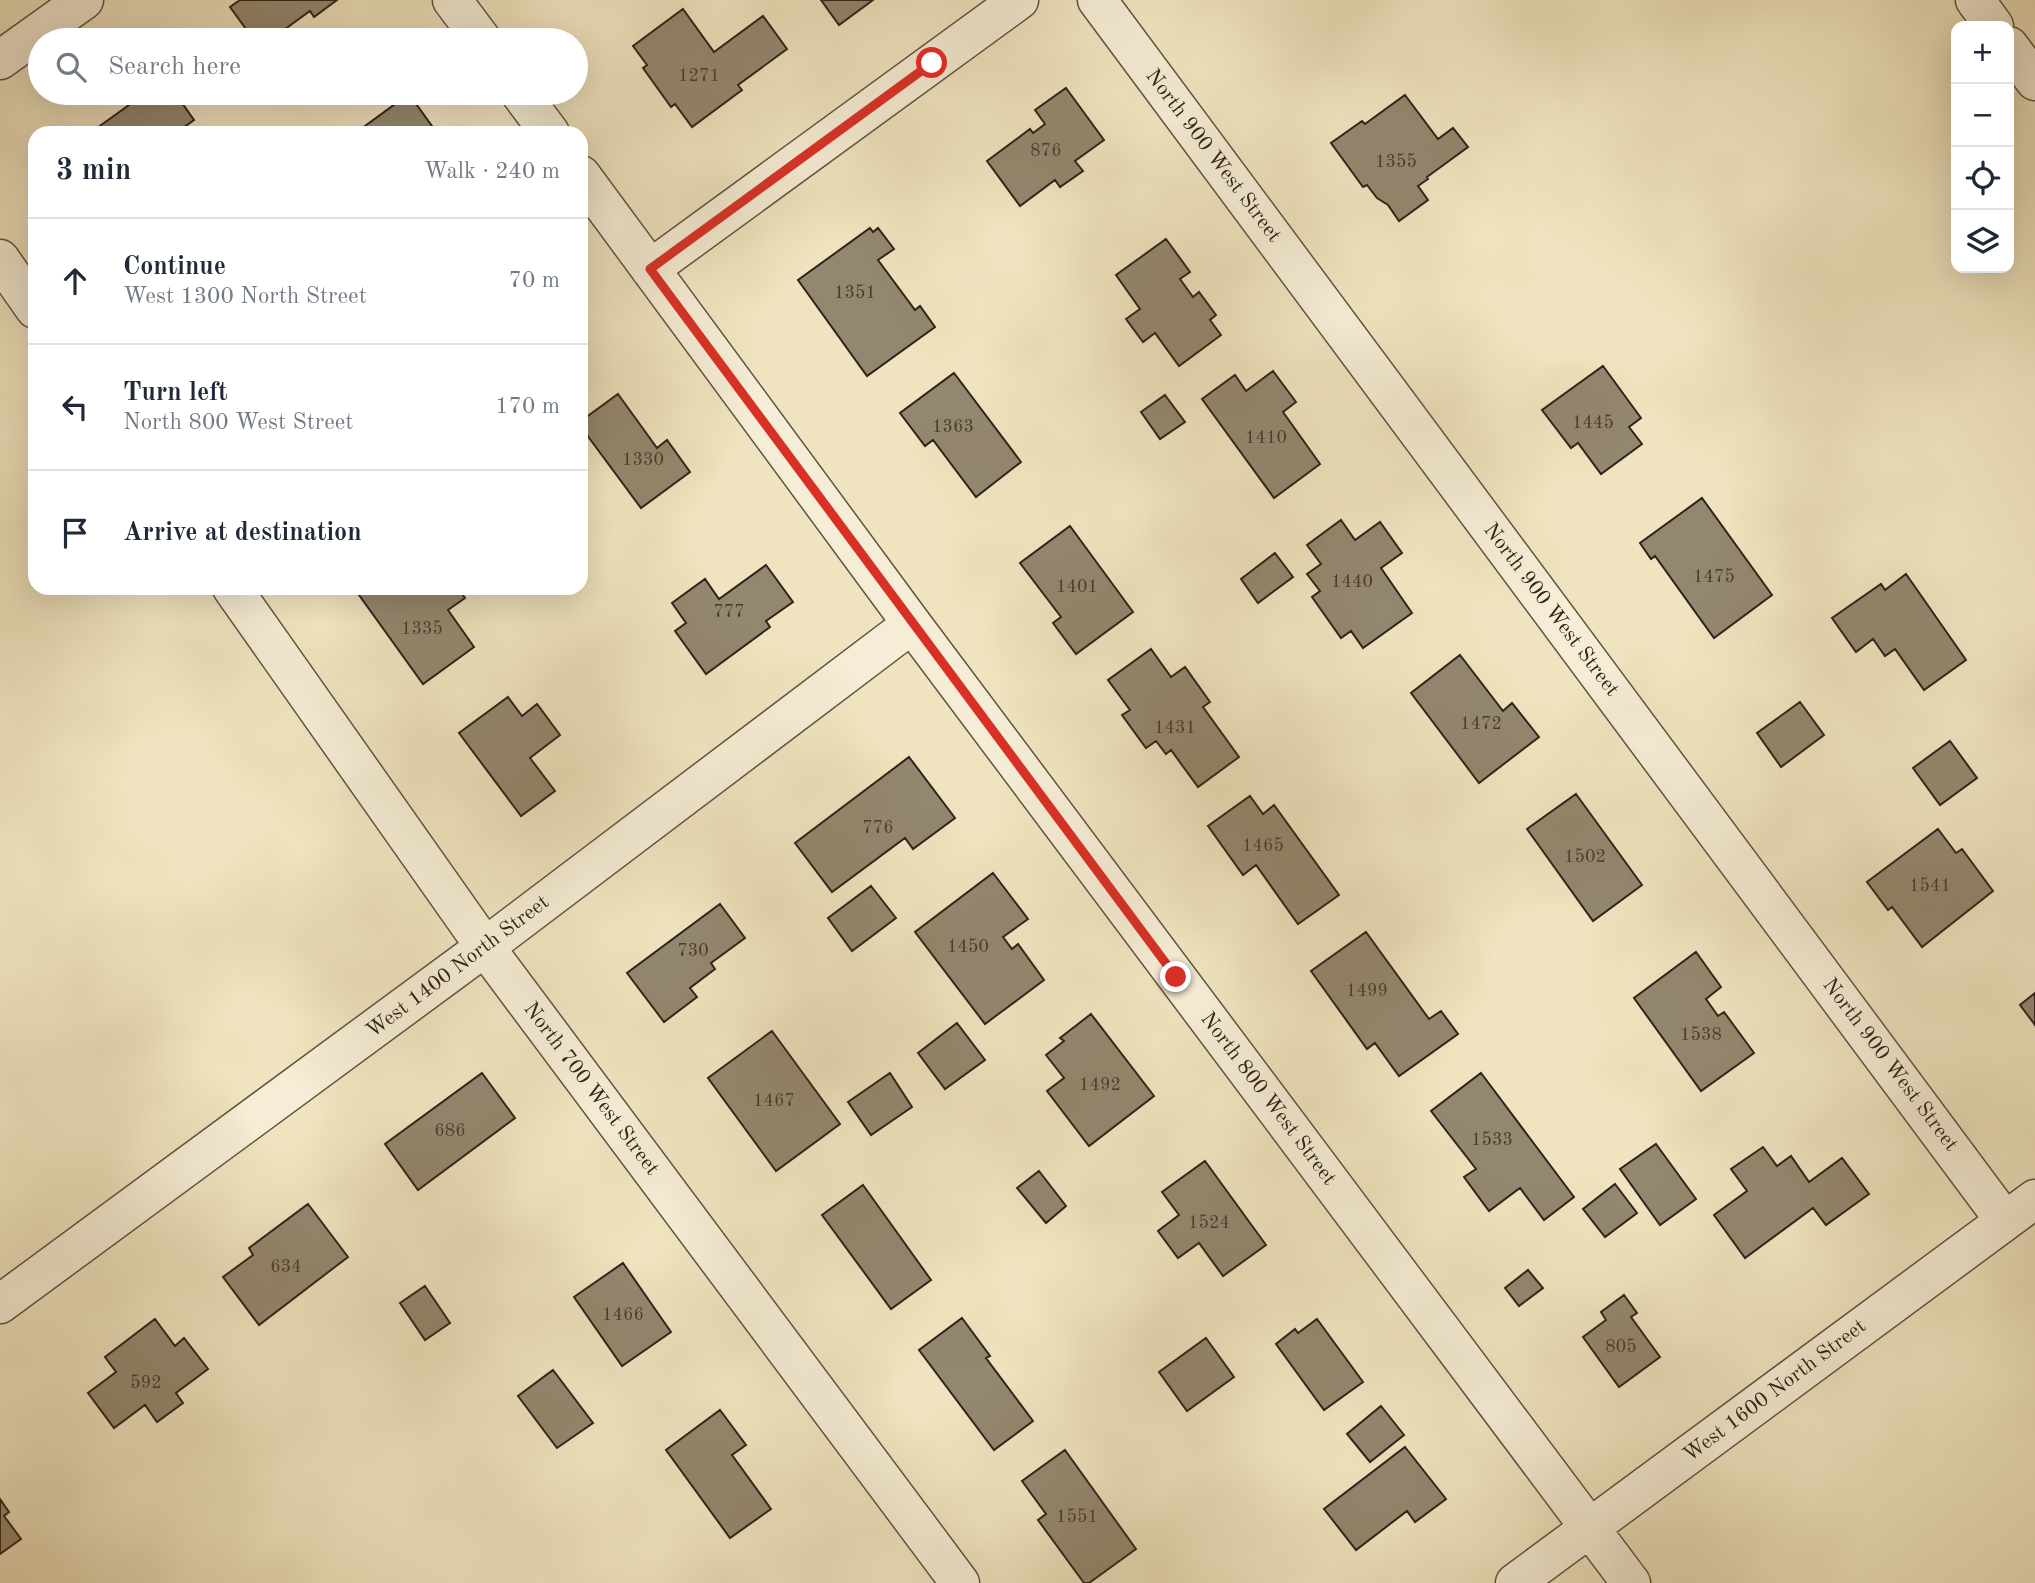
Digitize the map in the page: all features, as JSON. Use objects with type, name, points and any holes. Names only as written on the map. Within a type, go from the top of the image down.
[{"type":"street","points":[[45,28],[84,0]]},
{"type":"street","points":[[452,0],[473,28]]},
{"type":"street","points":[[650,269],[1019,0]]},
{"type":"street","name":"North 900 West Street","points":[[1097,0],[2020,1210]]},
{"type":"street","points":[[1975,0],[1990,21]]},
{"type":"street","points":[[0,60],[28,40]]},
{"type":"street","points":[[2014,53],[2035,81]]},
{"type":"street","points":[[529,105],[545,126]]},
{"type":"street","name":"North 800 West Street","points":[[588,185],[912,624],[1631,1583]]},
{"type":"street","points":[[0,259],[28,299]]},
{"type":"street","name":"North 700 West Street","points":[[237,595],[485,947],[960,1583]]},
{"type":"street","name":"West 1400 North Street","points":[[0,1304],[485,947],[912,624]]},
{"type":"street","name":"West 1600 North Street","points":[[1515,1583],[2020,1210]]},
{"type":"building","points":[[240,0],[337,0],[314,17],[310,11],[287,28],[245,28],[230,7]]},
{"type":"building","points":[[821,0],[873,0],[839,25]]},
{"type":"building","points":[[683,9],[714,52],[763,16],[787,49],[738,85],[742,90],[692,127],[675,104],[671,107],[643,68],[647,65],[633,46]]},
{"type":"building","points":[[1066,88],[1104,140],[1075,161],[1083,171],[1060,187],[1055,180],[1020,206],[987,161],[1030,129],[1033,133],[1045,124],[1035,110]]},
{"type":"building","points":[[1405,95],[1438,139],[1453,128],[1468,147],[1418,186],[1428,200],[1399,221],[1388,205],[1377,198],[1367,185],[1363,187],[1331,143],[1362,121],[1365,124]]},
{"type":"building","points":[[129,105],[183,105],[194,120],[186,126],[100,126]]},
{"type":"building","points":[[394,105],[417,105],[432,126],[365,126]]},
{"type":"building","points":[[870,228],[873,232],[878,228],[894,249],[878,260],[915,310],[920,306],[935,327],[867,376],[798,280]]},
{"type":"building","points":[[1166,239],[1190,272],[1180,279],[1193,297],[1199,292],[1216,315],[1210,320],[1221,335],[1179,366],[1155,333],[1143,342],[1126,319],[1140,309],[1116,275]]},
{"type":"building","points":[[1603,366],[1641,418],[1629,427],[1642,444],[1601,474],[1578,443],[1571,448],[1542,410]]},
{"type":"building","points":[[1273,371],[1296,402],[1283,412],[1320,464],[1274,498],[1202,399],[1235,375],[1246,391]]},
{"type":"building","points":[[954,373],[1021,462],[976,497],[933,440],[925,446],[900,413]]},
{"type":"building","points":[[618,394],[657,448],[667,440],[690,472],[641,508],[588,436],[588,416]]},
{"type":"building","points":[[1165,395],[1185,422],[1160,439],[1141,412]]},
{"type":"building","points":[[1702,498],[1772,595],[1714,638],[1655,556],[1651,559],[1640,543]]},
{"type":"building","points":[[1341,520],[1355,540],[1380,522],[1402,553],[1381,568],[1412,613],[1363,648],[1351,631],[1341,638],[1312,597],[1320,591],[1307,574],[1321,564],[1307,545]]},
{"type":"building","points":[[1070,526],[1133,612],[1076,654],[1053,623],[1061,617],[1020,563]]},
{"type":"building","points":[[1275,553],[1293,577],[1258,603],[1241,579]]},
{"type":"building","points":[[766,565],[793,602],[766,621],[770,627],[706,674],[675,631],[686,623],[672,603],[705,579],[719,599]]},
{"type":"building","points":[[1906,574],[1966,660],[1924,690],[1895,649],[1885,656],[1873,639],[1856,652],[1832,618],[1881,584],[1885,590]]},
{"type":"building","points":[[359,595],[463,595],[465,598],[448,610],[474,647],[423,684]]},
{"type":"building","points":[[1151,649],[1171,677],[1185,667],[1210,702],[1203,707],[1239,757],[1198,787],[1171,750],[1166,754],[1156,741],[1146,748],[1122,715],[1130,710],[1108,680]]},
{"type":"building","points":[[1460,655],[1503,711],[1512,703],[1539,737],[1479,783],[1411,693]]},
{"type":"building","points":[[508,697],[522,716],[537,704],[560,735],[530,758],[555,791],[521,816],[459,733]]},
{"type":"building","points":[[1800,702],[1824,735],[1781,767],[1757,733]]},
{"type":"building","points":[[1950,741],[1977,778],[1940,805],[1913,768]]},
{"type":"building","points":[[909,757],[955,818],[913,849],[905,838],[832,892],[795,843]]},
{"type":"building","points":[[1576,794],[1642,885],[1593,921],[1527,829]]},
{"type":"building","points":[[1250,796],[1263,814],[1274,805],[1339,895],[1298,924],[1256,865],[1243,875],[1208,826]]},
{"type":"building","points":[[1938,829],[1956,853],[1962,849],[1993,891],[1922,947],[1892,907],[1888,910],[1867,882]]},
{"type":"building","points":[[993,873],[1028,919],[1003,937],[1012,949],[1018,944],[1044,980],[985,1024],[915,932]]},
{"type":"building","points":[[871,886],[896,918],[852,951],[828,918]]},
{"type":"building","points":[[720,904],[745,938],[711,963],[715,969],[690,988],[697,997],[664,1022],[627,973]]},
{"type":"building","points":[[1366,932],[1429,1019],[1441,1011],[1458,1034],[1399,1076],[1375,1043],[1367,1049],[1311,971]]},
{"type":"building","points":[[1696,952],[1721,987],[1706,999],[1718,1016],[1724,1012],[1754,1053],[1701,1091],[1634,998]]},
{"type":"building","points":[[2035,993],[2035,1025],[2020,1005]]},
{"type":"building","points":[[1091,1014],[1154,1096],[1089,1146],[1047,1091],[1064,1078],[1046,1055],[1064,1041],[1060,1038]]},
{"type":"building","points":[[957,1023],[985,1060],[945,1089],[918,1053]]},
{"type":"building","points":[[772,1031],[840,1124],[776,1171],[708,1078]]},
{"type":"building","points":[[482,1073],[515,1118],[418,1190],[385,1144]]},
{"type":"building","points":[[890,1073],[912,1107],[871,1135],[848,1102]]},
{"type":"building","points":[[1481,1073],[1574,1197],[1544,1220],[1520,1188],[1489,1211],[1464,1177],[1476,1169],[1431,1111]]},
{"type":"building","points":[[1656,1144],[1696,1199],[1660,1225],[1620,1169]]},
{"type":"building","points":[[1763,1147],[1777,1166],[1791,1156],[1809,1182],[1842,1158],[1869,1194],[1826,1225],[1813,1208],[1745,1258],[1714,1215],[1747,1191],[1731,1169]]},
{"type":"building","points":[[1205,1161],[1266,1245],[1223,1276],[1199,1243],[1178,1258],[1158,1231],[1179,1215],[1162,1192]]},
{"type":"building","points":[[1039,1171],[1066,1206],[1046,1223],[1017,1188]]},
{"type":"building","points":[[1615,1184],[1637,1213],[1605,1237],[1583,1209]]},
{"type":"building","points":[[863,1185],[931,1280],[891,1309],[822,1215]]},
{"type":"building","points":[[308,1204],[348,1257],[259,1325],[223,1277],[253,1255],[249,1248]]},
{"type":"building","points":[[623,1263],[671,1332],[622,1366],[574,1297]]},
{"type":"building","points":[[1528,1270],[1543,1288],[1519,1306],[1505,1288]]},
{"type":"building","points":[[425,1286],[450,1323],[425,1340],[400,1303]]},
{"type":"building","points":[[1624,1295],[1637,1313],[1631,1317],[1660,1357],[1619,1387],[1583,1337],[1606,1320],[1601,1312]]},
{"type":"building","points":[[962,1318],[990,1356],[986,1358],[1033,1421],[994,1450],[919,1350]]},
{"type":"building","points":[[155,1319],[175,1346],[184,1338],[208,1369],[176,1393],[183,1403],[157,1422],[145,1405],[114,1428],[88,1393],[116,1372],[105,1357]]},
{"type":"building","points":[[1317,1319],[1363,1382],[1324,1410],[1276,1344],[1295,1329],[1298,1333]]},
{"type":"building","points":[[1206,1338],[1234,1377],[1187,1411],[1159,1372]]},
{"type":"building","points":[[553,1370],[593,1423],[557,1448],[518,1396]]},
{"type":"building","points":[[1381,1406],[1404,1435],[1370,1462],[1347,1434]]},
{"type":"building","points":[[720,1410],[746,1445],[732,1455],[771,1509],[730,1538],[666,1450]]},
{"type":"building","points":[[1405,1447],[1446,1499],[1415,1522],[1407,1511],[1356,1550],[1324,1509]]},
{"type":"building","points":[[1065,1450],[1136,1549],[1089,1583],[1084,1583],[1038,1520],[1046,1514],[1022,1481]]},
{"type":"building","points":[[0,1499],[9,1512],[4,1516],[21,1539],[0,1554]]},
{"type":"route","points":[[932,63],[650,269],[1176,977]]}]
